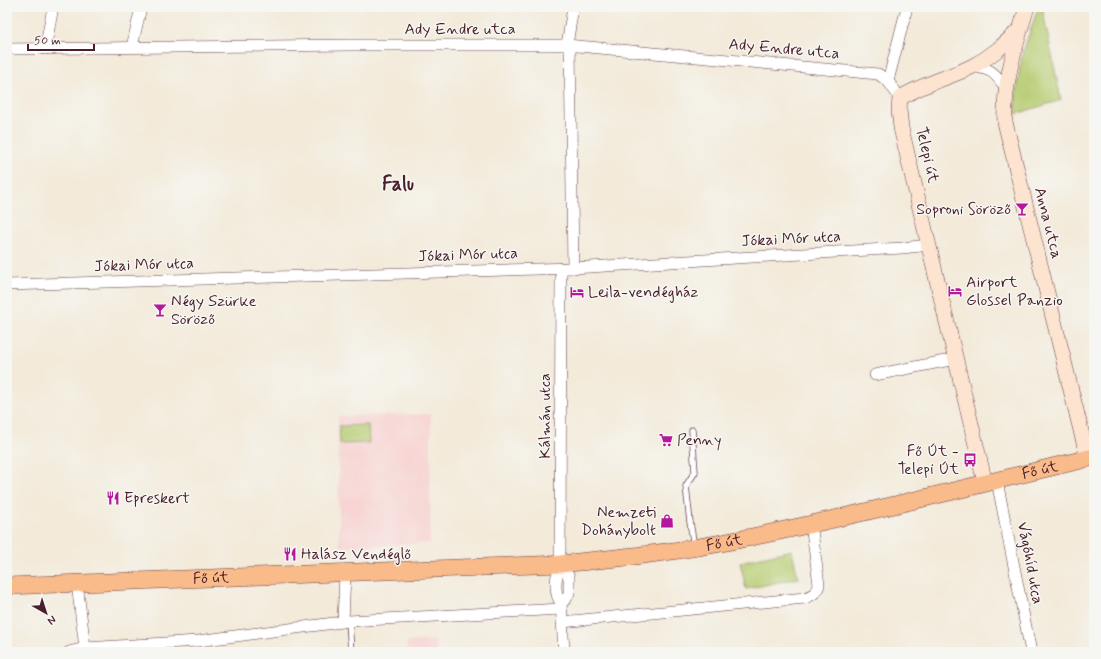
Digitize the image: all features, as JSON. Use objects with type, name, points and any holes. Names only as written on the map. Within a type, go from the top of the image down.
[{"type":"main road","points":[[1006,88],[1020,29],[1027,7]]},
{"type":"main road","points":[[900,98],[910,91],[972,66],[997,52],[1020,29]]},
{"type":"main road","name":"Anna utca","points":[[1006,88],[1004,105],[1005,122],[1091,458]]},
{"type":"main road","name":"Telepi út","points":[[900,98],[899,110],[901,128],[955,359],[991,482]]},
{"type":"main road","name":"Fő út","points":[[7,586],[560,564],[694,547],[736,540],[1091,458]]},
{"type":"street","points":[[44,49],[52,7]]},
{"type":"street","points":[[132,47],[141,7]]},
{"type":"street","name":"Kálmán utca","points":[[560,564],[567,268],[568,45],[573,7]]},
{"type":"street","points":[[900,98],[888,81],[907,7]]},
{"type":"street","name":"Ady Endre utca","points":[[7,49],[364,45],[568,45],[878,74],[888,81]]},
{"type":"street","points":[[972,66],[988,69],[995,74],[1006,88]]},
{"type":"street","name":"Jókai Mór utca","points":[[7,285],[567,268],[902,248],[929,245]]},
{"type":"street","points":[[876,375],[955,359]]},
{"type":"street","name":"Vágóhíd utca","points":[[991,482],[1031,652]]},
{"type":"street","points":[[562,622],[805,598],[814,594],[818,590],[819,584],[812,523]]},
{"type":"street","points":[[560,564],[569,577],[569,594],[561,606],[564,652]]},
{"type":"street","points":[[345,573],[346,621]]},
{"type":"street","points":[[77,583],[85,648]]},
{"type":"street","points":[[69,652],[85,648],[198,641],[346,621],[561,606]]},
{"type":"lane","points":[[692,430],[695,472],[686,486],[694,547]]},
{"type":"lane","points":[[346,621],[351,652]]},
{"type":"shaded area","points":[[431,414],[430,543],[339,547],[338,416]]},
{"type":"shaded area","points":[[436,640],[437,652],[407,652],[406,642]]},
{"type":"green space","points":[[1042,7],[1061,100],[1016,114],[1016,95],[1022,55],[1038,8]]},
{"type":"green space","points":[[368,425],[369,443],[340,444],[339,426]]},
{"type":"green space","points":[[792,550],[798,578],[746,589],[740,562]]},
{"type":"place","name":"Soproni Söröző","points":[[1022,209]]},
{"type":"place","name":"Airport Glossel Panzio","points":[[955,291]]},
{"type":"place","name":"Leila-vendégház","points":[[577,292]]},
{"type":"place","name":"Négy Szürke Söröző","points":[[160,310]]},
{"type":"place","name":"Penny","points":[[666,440]]},
{"type":"place","name":"Fő Út - Telepi Út","points":[[970,460]]},
{"type":"place","name":"Epreskert","points":[[113,498]]},
{"type":"place","name":"Nemzeti Dohánybolt","points":[[667,521]]},
{"type":"place","name":"Halász Vendéglő","points":[[290,554]]},
{"type":"district","name":"Falu","points":[[398,184]]}]
